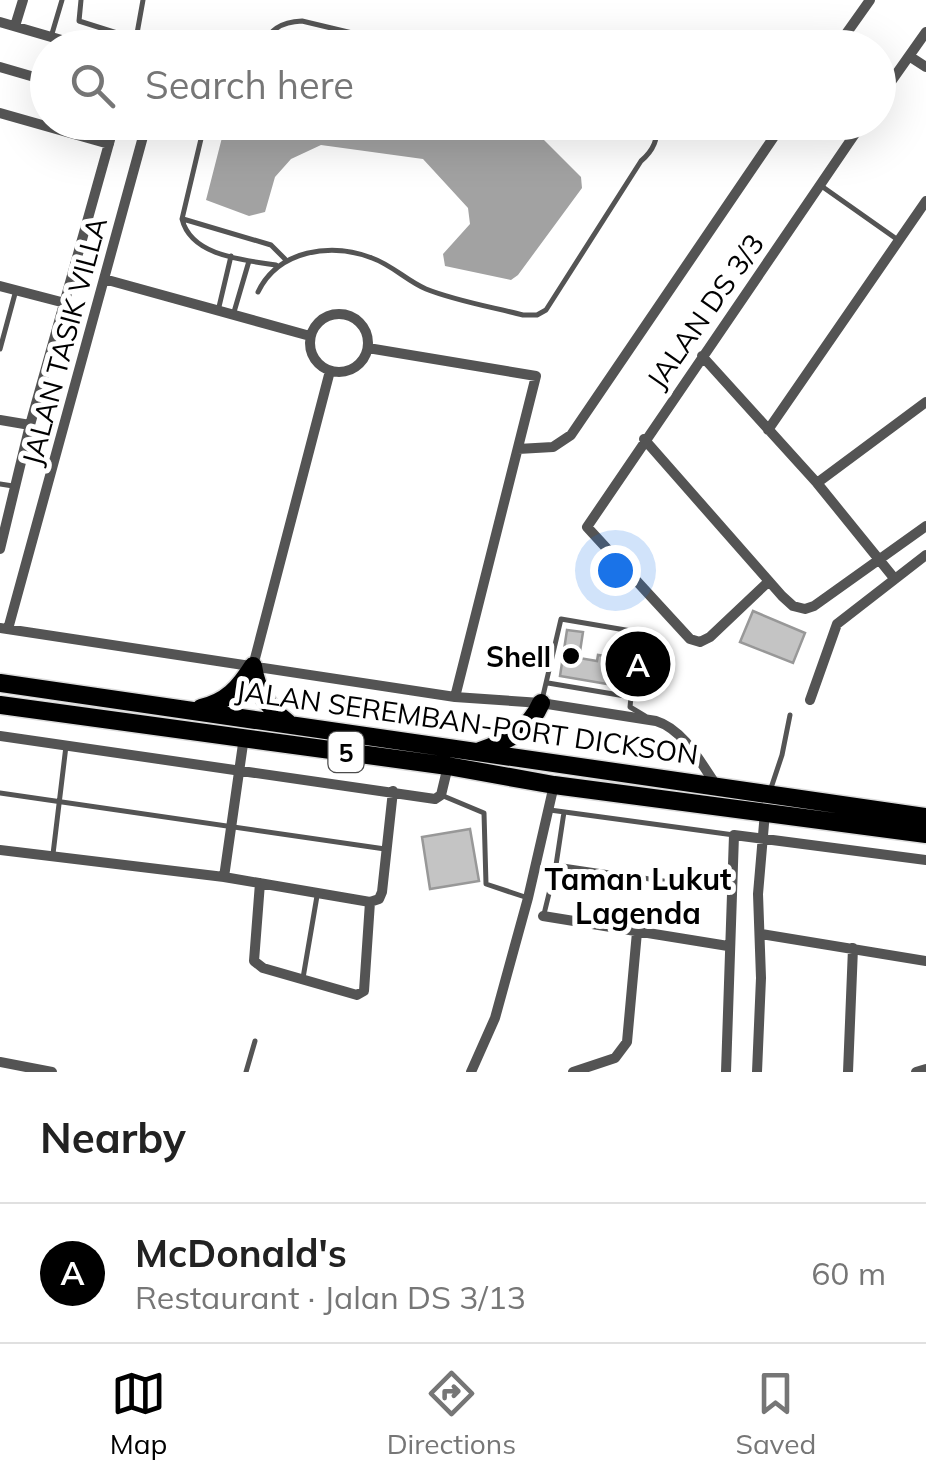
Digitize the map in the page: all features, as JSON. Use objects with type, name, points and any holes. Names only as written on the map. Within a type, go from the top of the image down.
[{"type":"highway","points":[[191,710],[220,704],[253,666]]},
{"type":"highway","points":[[253,666],[258,690],[290,725]]},
{"type":"highway","name":"JALAN SEREMBAN-PORT DICKSON","points":[[2,682],[538,763],[717,786],[926,834]]},
{"type":"highway","points":[[475,753],[514,735],[536,716],[541,703]]},
{"type":"highway","name":"JALAN SEREMBAN-PORT DICKSON","points":[[0,705],[448,766],[554,785],[768,798],[926,817]]},
{"type":"highway","points":[[220,715],[244,738],[265,721]]},
{"type":"highway","points":[[538,763],[554,785],[570,767]]},
{"type":"street","points":[[15,26],[23,0]]},
{"type":"street","points":[[849,30],[870,0]]},
{"type":"street","points":[[0,22],[30,31]]},
{"type":"street","points":[[896,75],[926,32]]},
{"type":"street","points":[[910,56],[926,67]]},
{"type":"street","points":[[0,68],[30,76]]},
{"type":"street","points":[[0,112],[30,121]]},
{"type":"street","points":[[95,140],[109,144]]},
{"type":"street","points":[[0,549],[30,424],[110,140]]},
{"type":"street","name":"JALAN TASIK VILLA","points":[[4,629],[143,140]]},
{"type":"street","points":[[518,449],[552,447],[571,435],[772,140]]},
{"type":"street","name":"JALAN DS 3/3","points":[[768,582],[710,637],[700,642],[690,640],[586,527],[851,140]]},
{"type":"street","points":[[768,430],[926,201]]},
{"type":"street","points":[[104,279],[310,336]]},
{"type":"street","points":[[0,286],[65,303]]},
{"type":"street","points":[[339,314],[358,321],[368,338],[368,348],[365,357],[350,370],[330,371],[316,362],[310,336],[321,320],[339,314]]},
{"type":"street","points":[[368,348],[536,376],[455,696]]},
{"type":"street","points":[[702,356],[817,484],[894,578]]},
{"type":"street","points":[[253,666],[330,371]]},
{"type":"street","points":[[817,484],[926,402]]},
{"type":"street","points":[[0,420],[30,424]]},
{"type":"street","points":[[644,440],[768,582],[794,606],[814,606],[926,526]]},
{"type":"street","points":[[810,700],[836,624],[926,555]]},
{"type":"street","points":[[4,629],[455,696],[541,703],[656,721],[666,724],[678,736],[717,786]]},
{"type":"street","points":[[0,736],[435,798],[441,795],[448,766]]},
{"type":"street","points":[[224,877],[244,738]]},
{"type":"street","points":[[472,1072],[495,1018],[554,785]]},
{"type":"street","points":[[0,850],[224,877],[370,902],[379,899],[382,892],[393,791]]},
{"type":"street","points":[[757,1072],[760,837],[768,798]]},
{"type":"street","points":[[725,1072],[734,835],[926,860]]},
{"type":"street","points":[[260,884],[254,961],[263,968],[356,995],[362,993],[370,902]]},
{"type":"street","points":[[543,916],[728,946]]},
{"type":"street","points":[[573,1072],[615,1058],[627,1042],[637,932]]},
{"type":"street","points":[[761,934],[926,961]]},
{"type":"street","points":[[848,1072],[853,948]]},
{"type":"street","points":[[0,1062],[52,1072]]},
{"type":"street","points":[[916,1072],[926,1069]]},
{"type":"lane","points":[[53,30],[62,0]]},
{"type":"lane","points":[[82,0],[79,21],[108,30]]},
{"type":"lane","points":[[137,30],[142,0]]},
{"type":"lane","points":[[272,30],[286,22],[302,20],[342,30]]},
{"type":"lane","points":[[201,140],[182,219],[185,233],[199,246],[277,266]]},
{"type":"lane","points":[[258,292],[285,259],[327,251],[361,254],[425,289],[523,315],[538,315],[546,310],[656,140]]},
{"type":"lane","points":[[820,186],[898,240]]},
{"type":"lane","points":[[182,219],[271,245],[285,259]]},
{"type":"lane","points":[[218,311],[231,256]]},
{"type":"lane","points":[[233,315],[250,261]]},
{"type":"lane","points":[[0,349],[16,290]]},
{"type":"lane","points":[[0,484],[16,486]]},
{"type":"lane","points":[[541,703],[561,620],[649,634],[657,647],[653,684],[631,697],[548,683]]},
{"type":"lane","points":[[631,697],[630,706],[636,712],[656,721]]},
{"type":"lane","points":[[768,798],[790,715]]},
{"type":"lane","points":[[52,857],[66,746]]},
{"type":"lane","points":[[0,793],[388,850]]},
{"type":"lane","points":[[441,795],[484,813],[486,884],[528,898]]},
{"type":"lane","points":[[550,810],[734,835]]},
{"type":"lane","points":[[543,916],[564,812]]},
{"type":"lane","points":[[556,865],[730,891]]},
{"type":"lane","points":[[304,978],[318,893]]},
{"type":"lane","points":[[246,1072],[255,1041]]},
{"type":"shaded area","points":[[221,140],[544,140],[581,177],[582,188],[511,280],[445,266],[443,254],[470,224],[468,208],[423,159],[321,145],[291,159],[275,177],[265,212],[249,216],[206,200]]},
{"type":"building","points":[[753,611],[805,633],[793,663],[740,642]]},
{"type":"building","name":"Shell","points":[[567,630],[583,632],[579,658],[597,661],[598,655],[627,659],[629,645],[646,647],[651,651],[647,679],[614,675],[613,685],[560,676]]},
{"type":"building","points":[[470,829],[479,881],[430,889],[422,837]]},
{"type":"place","name":"Shell","points":[[571,656]]},
{"type":"place","name":"McDonald's","points":[[638,664]]},
{"type":"district","name":"Taman Lukut Lagenda","points":[[638,896]]}]
